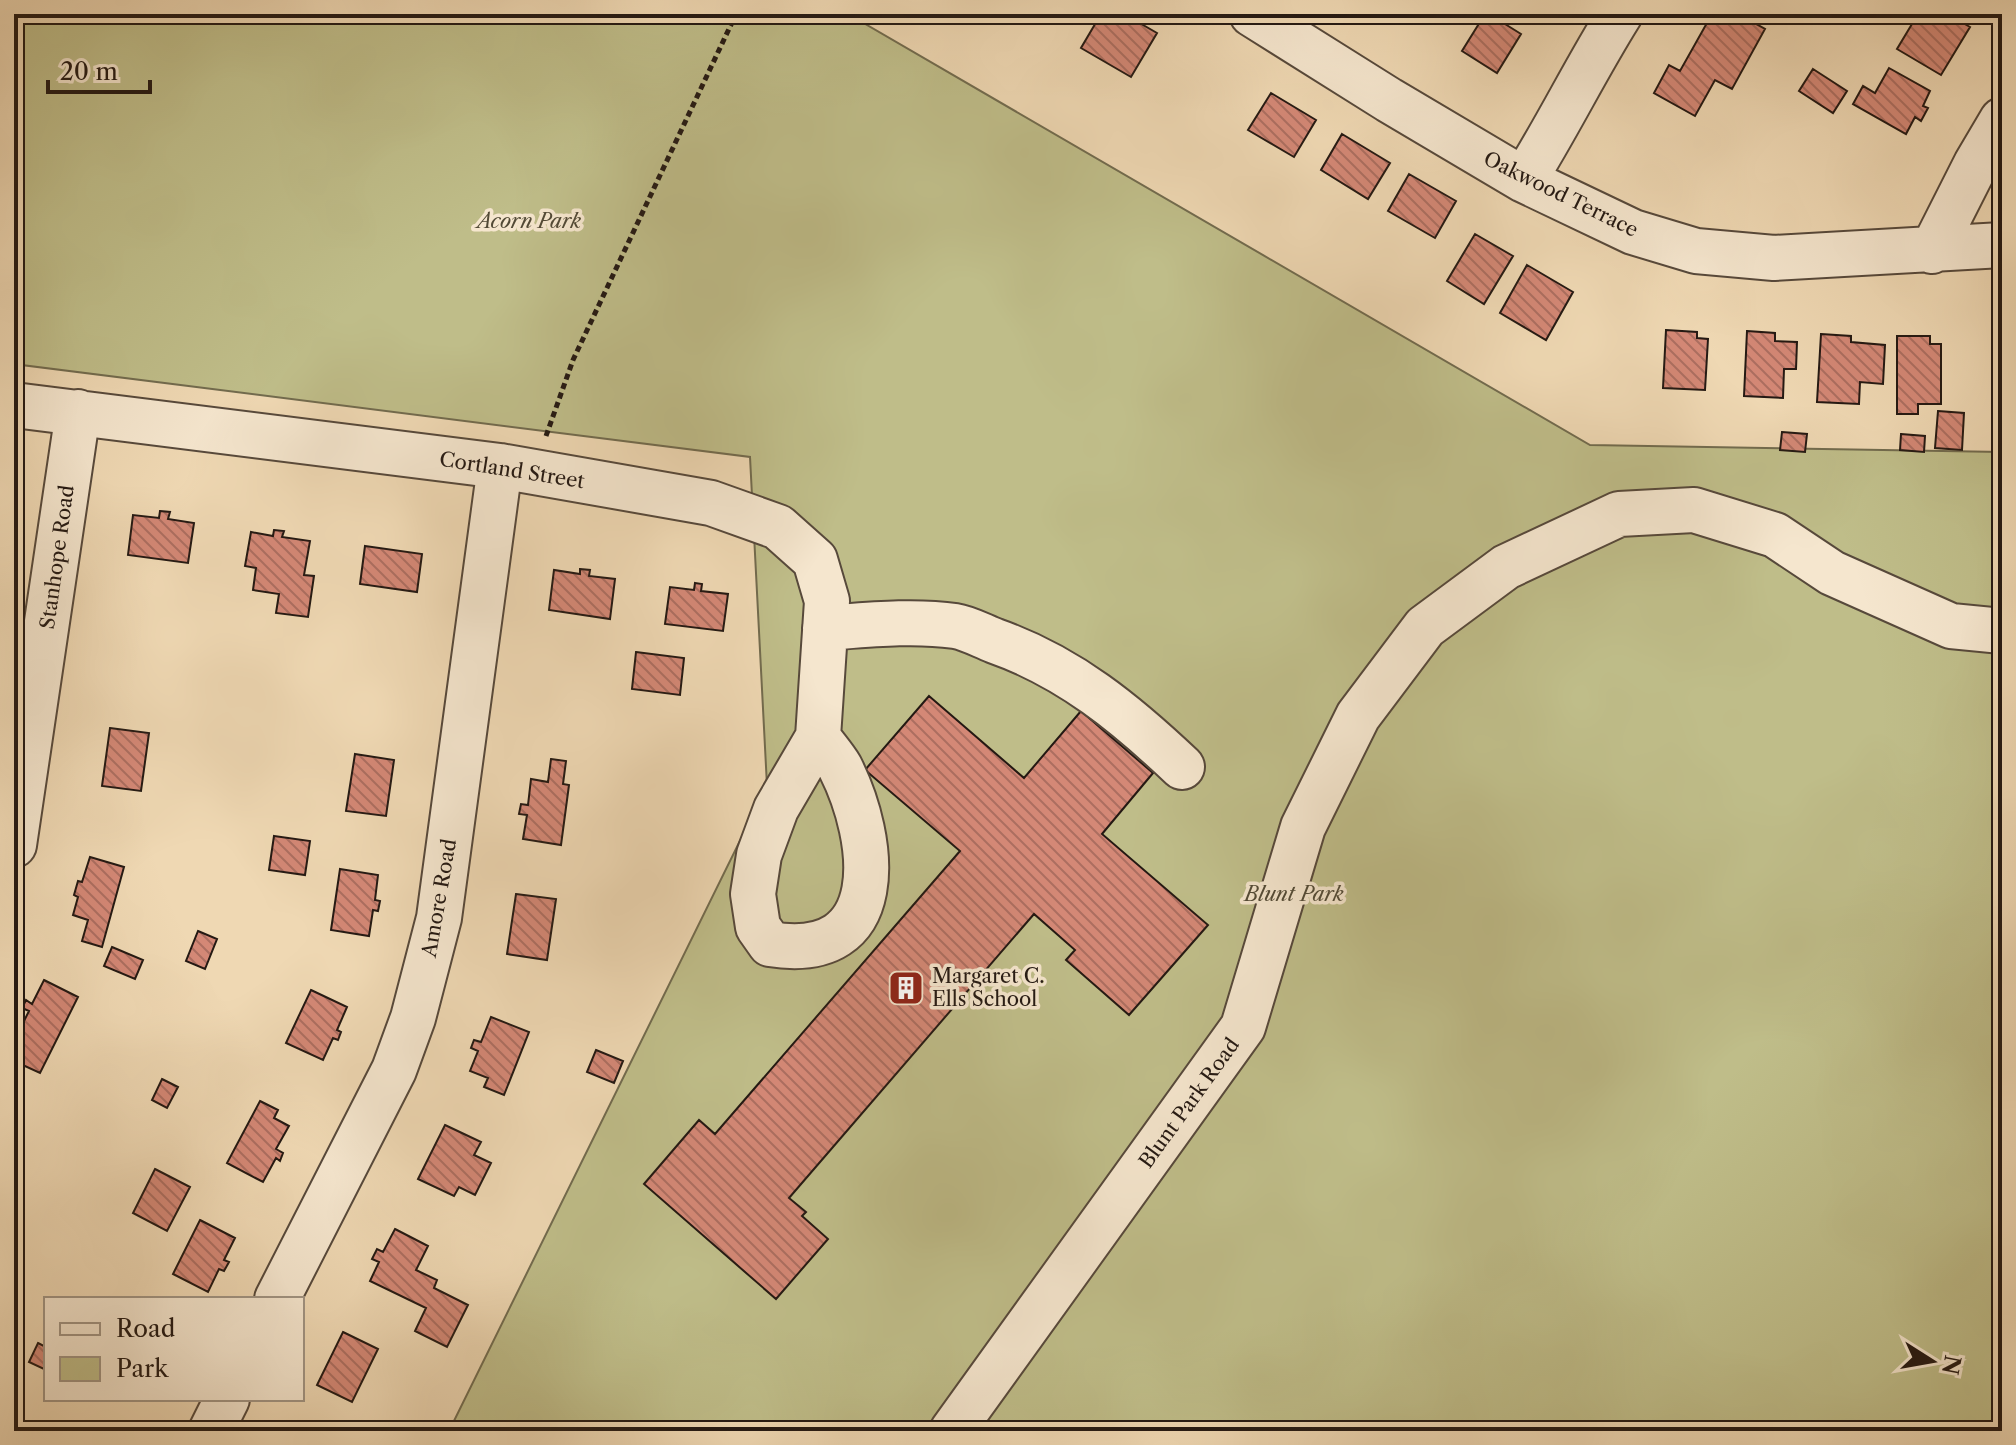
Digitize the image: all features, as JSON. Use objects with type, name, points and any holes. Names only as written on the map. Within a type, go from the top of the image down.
[{"type":"street","name":"Oakwood Terrace","points":[[1252,14],[1524,180],[1633,232],[1696,251],[1774,258],[2002,245]]},
{"type":"street","points":[[1524,180],[1620,14]]},
{"type":"street","points":[[1932,251],[2002,120]]},
{"type":"street","name":"Cortland Street","points":[[14,405],[500,466],[711,503],[778,527],[815,560],[827,601],[818,737]]},
{"type":"street","name":"Stanhope Road","points":[[14,845],[78,412]]},
{"type":"street","name":"Amore Road","points":[[278,1297],[394,1070],[427,967],[439,918],[500,466]]},
{"type":"street","name":"Blunt Park Road","points":[[952,1431],[1243,1027],[1303,827],[1358,716],[1425,627],[1506,567],[1619,514],[1694,510],[1775,535],[1832,573],[1951,626],[2002,631]]},
{"type":"street","points":[[825,628],[880,624],[956,626],[1026,652],[1091,688],[1138,725],[1182,767]]},
{"type":"street","points":[[211,1431],[226,1401]]},
{"type":"path","points":[[545,439],[573,360],[736,14]]},
{"type":"green space","name":"Blunt Park","points":[[14,14],[848,14],[1590,445],[2002,452],[2002,1431],[449,1431],[767,786],[750,457],[14,364]]},
{"type":"building","points":[[1101,14],[1124,14],[1157,33],[1131,77],[1081,48]]},
{"type":"building","points":[[1485,14],[1511,14],[1505,24],[1521,34],[1497,73],[1462,51]]},
{"type":"building","points":[[1712,14],[1738,14],[1765,29],[1732,89],[1715,80],[1695,116],[1654,93],[1669,65],[1680,71]]},
{"type":"building","points":[[1918,14],[1947,14],[1970,27],[1941,75],[1897,49]]},
{"type":"building","points":[[1889,68],[1930,91],[1923,106],[1928,108],[1921,121],[1915,117],[1906,134],[1853,104],[1863,86],[1875,93]]},
{"type":"building","points":[[1813,69],[1847,91],[1833,113],[1799,91]]},
{"type":"building","points":[[1271,93],[1316,120],[1294,157],[1248,130]]},
{"type":"building","points":[[1342,134],[1390,163],[1368,199],[1321,170]]},
{"type":"building","points":[[1409,174],[1456,201],[1435,238],[1388,211]]},
{"type":"building","points":[[1475,234],[1513,256],[1484,304],[1447,281]]},
{"type":"building","points":[[1527,265],[1573,292],[1546,340],[1500,313]]},
{"type":"building","points":[[1666,330],[1697,332],[1697,338],[1708,339],[1705,390],[1663,388]]},
{"type":"building","points":[[1747,331],[1775,333],[1775,341],[1797,342],[1796,369],[1784,369],[1783,398],[1744,396]]},
{"type":"building","points":[[1821,334],[1851,336],[1851,342],[1885,345],[1883,384],[1860,382],[1859,404],[1817,402]]},
{"type":"building","points":[[1897,336],[1930,336],[1930,344],[1941,344],[1941,404],[1918,404],[1918,414],[1897,414]]},
{"type":"building","points":[[2002,359],[2002,400],[1993,361]]},
{"type":"building","points":[[1938,411],[1964,413],[1962,450],[1935,448]]},
{"type":"building","points":[[1782,432],[1807,434],[1805,452],[1780,450]]},
{"type":"building","points":[[1901,434],[1925,436],[1924,452],[1900,450]]},
{"type":"building","points":[[160,511],[170,512],[168,519],[194,523],[188,563],[128,555],[133,515],[159,518]]},
{"type":"building","points":[[274,530],[284,531],[282,537],[310,541],[304,575],[314,576],[308,617],[276,613],[279,594],[253,590],[256,568],[245,566],[251,532],[273,536]]},
{"type":"building","points":[[365,546],[422,554],[417,592],[360,584]]},
{"type":"building","points":[[580,569],[590,570],[589,576],[615,579],[610,619],[549,610],[554,570],[580,574]]},
{"type":"building","points":[[695,583],[702,584],[701,591],[728,594],[723,631],[665,624],[670,587],[694,590]]},
{"type":"building","points":[[636,652],[684,658],[680,695],[632,689]]},
{"type":"building","name":"Margaret C. Ells School","points":[[929,696],[1024,778],[1081,711],[1153,773],[1102,834],[1208,925],[1129,1015],[1066,960],[1075,950],[1034,914],[789,1198],[806,1212],[802,1216],[828,1239],[776,1299],[644,1184],[699,1120],[715,1134],[960,851],[865,770]]},
{"type":"building","points":[[110,728],[149,733],[141,791],[102,786]]},
{"type":"building","points":[[355,754],[394,760],[386,816],[346,811]]},
{"type":"building","points":[[551,759],[566,761],[563,784],[569,785],[561,845],[523,839],[527,815],[519,814],[521,804],[528,805],[531,779],[548,782]]},
{"type":"building","points":[[274,836],[310,841],[305,875],[269,870]]},
{"type":"building","points":[[90,857],[124,867],[102,947],[82,941],[88,920],[73,915],[78,881],[82,882]]},
{"type":"building","points":[[340,869],[378,875],[375,900],[380,901],[378,911],[373,910],[369,936],[331,930]]},
{"type":"building","points":[[516,894],[556,899],[547,960],[507,954]]},
{"type":"building","points":[[198,931],[217,939],[205,969],[186,961]]},
{"type":"building","points":[[112,947],[143,960],[135,979],[104,966]]},
{"type":"building","points":[[44,980],[78,997],[40,1073],[14,1061],[14,1041],[29,1011],[22,1008],[26,1000],[32,1004]]},
{"type":"building","points":[[311,990],[347,1007],[337,1030],[341,1032],[338,1040],[333,1038],[323,1060],[286,1043]]},
{"type":"building","points":[[491,1017],[529,1032],[504,1095],[484,1087],[488,1078],[470,1071],[478,1051],[471,1048],[474,1040],[481,1042]]},
{"type":"building","points":[[596,1050],[623,1061],[614,1083],[587,1072]]},
{"type":"building","points":[[162,1079],[178,1087],[167,1108],[152,1100]]},
{"type":"building","points":[[260,1101],[278,1110],[274,1118],[289,1126],[276,1149],[283,1153],[280,1161],[276,1158],[263,1182],[227,1163]]},
{"type":"building","points":[[445,1125],[481,1142],[474,1155],[491,1163],[475,1195],[459,1187],[454,1196],[418,1179]]},
{"type":"building","points":[[155,1169],[190,1187],[167,1231],[133,1213]]},
{"type":"building","points":[[200,1220],[235,1238],[224,1260],[229,1262],[224,1271],[219,1269],[208,1292],[173,1274]]},
{"type":"building","points":[[395,1229],[428,1246],[416,1270],[437,1280],[434,1288],[468,1305],[447,1347],[415,1331],[426,1308],[370,1281],[379,1262],[372,1259],[377,1249],[383,1252]]},
{"type":"building","points":[[343,1332],[378,1349],[352,1402],[317,1385]]},
{"type":"building","points":[[38,1343],[44,1346],[44,1369],[29,1362]]},
{"type":"place","name":"Margaret C. Ells School","points":[[906,988]]},
{"type":"park label","name":"Acorn Park","points":[[529,221]]}]
